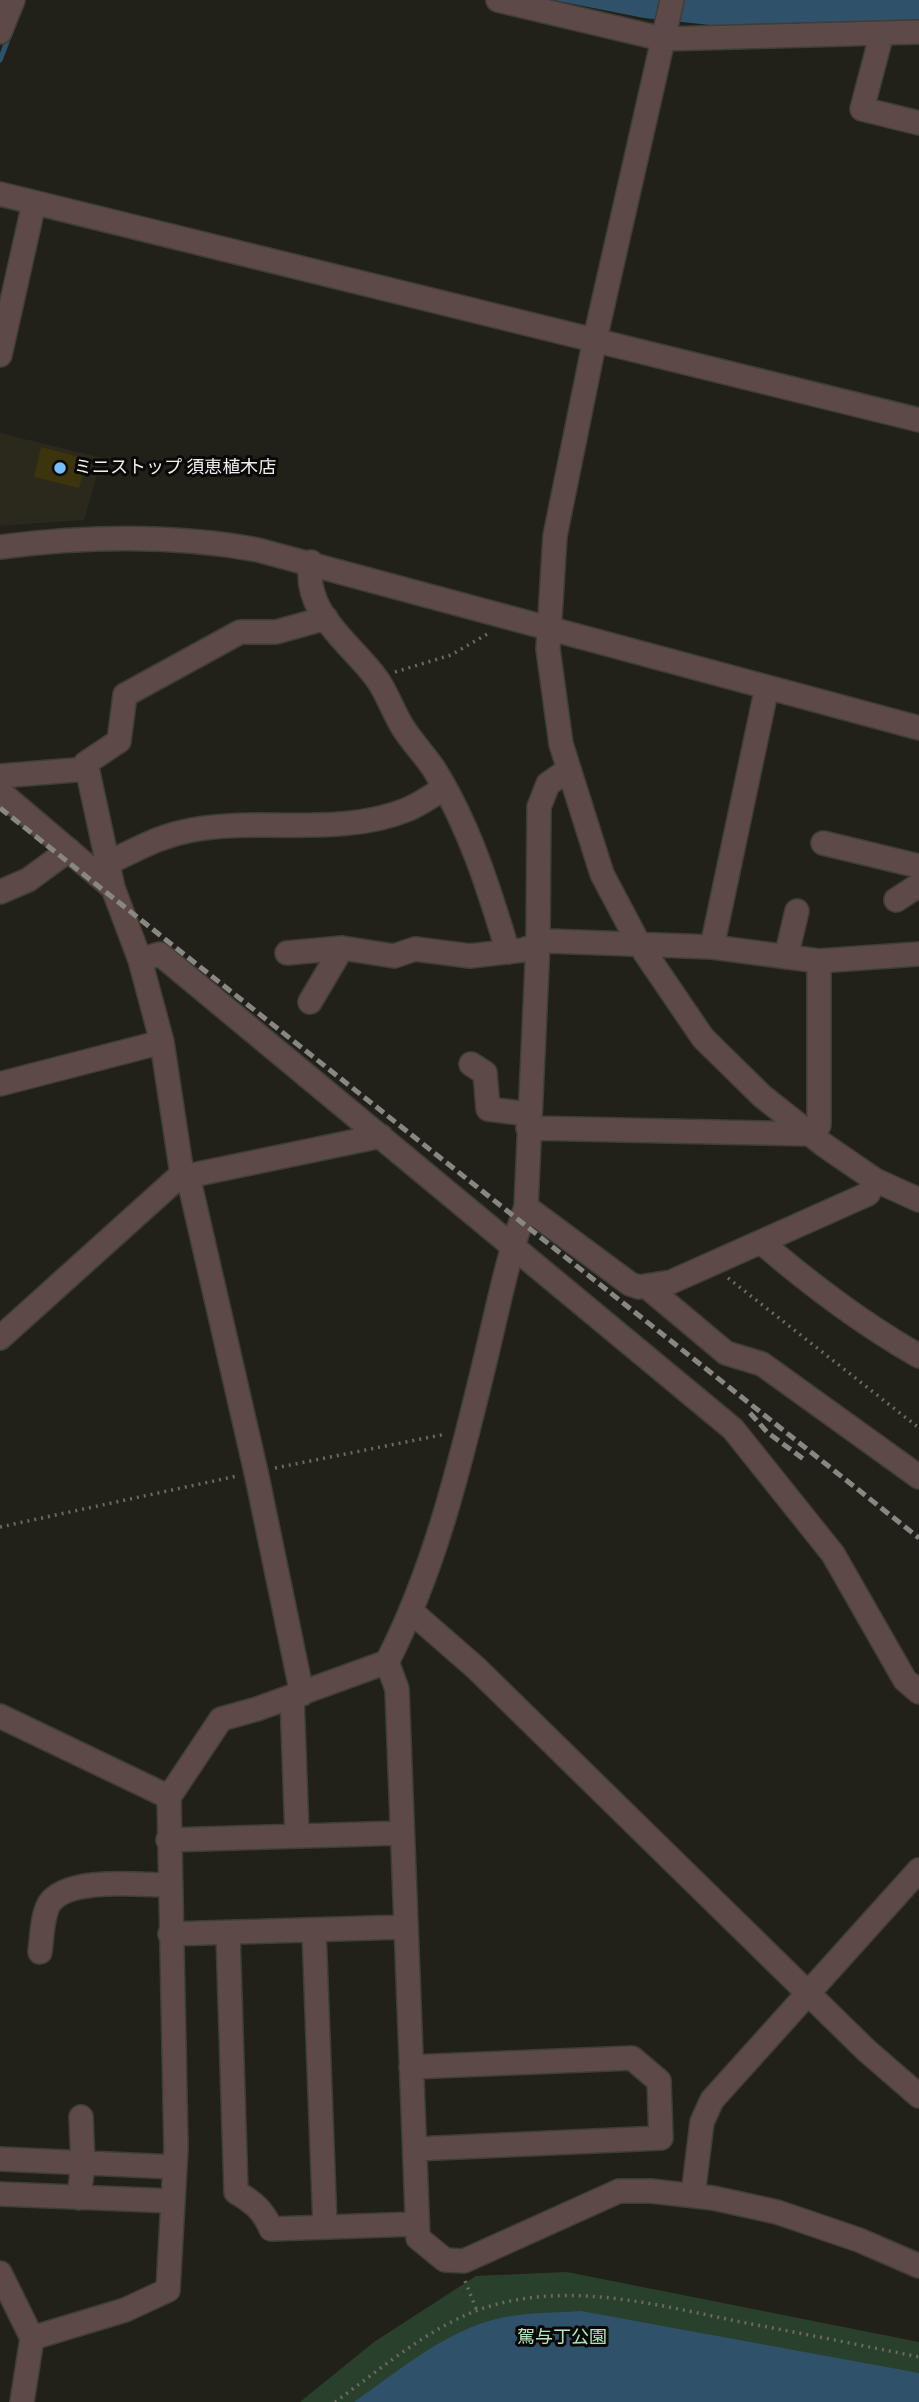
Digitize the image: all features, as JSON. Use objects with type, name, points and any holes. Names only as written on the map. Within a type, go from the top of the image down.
[{"type":"street","points":[[498,0],[664,36],[919,32]]},
{"type":"street","points":[[672,0],[595,339],[555,536],[547,628],[561,744],[602,874],[639,944],[703,1038],[762,1096],[809,1134],[875,1180],[919,1200]]},
{"type":"street","points":[[882,33],[862,109],[919,123]]},
{"type":"street","points":[[0,194],[919,419]]},
{"type":"street","points":[[0,355],[34,203]]},
{"type":"street","points":[[0,547],[54,540],[155,537],[225,544],[311,562],[919,728]]},
{"type":"street","points":[[311,562],[309,573],[315,602],[340,639],[377,678],[401,724],[433,769],[479,861],[508,952]]},
{"type":"street","points":[[297,1836],[297,1695],[256,1472],[185,1175],[162,1042],[140,960],[113,888],[86,763],[119,741],[125,695],[240,632],[276,632],[326,618]]},
{"type":"street","points":[[712,947],[767,687]]},
{"type":"street","points":[[0,776],[87,769]]},
{"type":"street","points":[[32,2337],[125,2310],[168,2290],[175,2167],[169,1797],[197,1751],[221,1719],[387,1662],[413,1613],[469,1429],[512,1248],[526,1207],[538,943],[539,807],[548,784],[568,769]]},
{"type":"street","points":[[108,863],[157,838],[195,829],[346,822],[388,816],[408,810],[443,789]]},
{"type":"street","points":[[0,792],[113,888]]},
{"type":"street","points":[[823,843],[919,866]]},
{"type":"street","points":[[0,892],[29,880],[69,850]]},
{"type":"street","points":[[896,900],[919,885]]},
{"type":"street","points":[[786,957],[797,911]]},
{"type":"street","points":[[287,953],[342,948],[394,956],[415,949],[470,956],[508,952],[548,941],[712,947],[819,961],[919,954]]},
{"type":"street","points":[[310,1002],[342,948]]},
{"type":"street","points":[[140,960],[160,954],[733,1429],[833,1554],[905,1680],[919,1692]]},
{"type":"street","points":[[471,1064],[485,1073],[488,1110],[528,1121],[809,1134],[819,1125],[819,961]]},
{"type":"street","points":[[0,1084],[162,1042]]},
{"type":"street","points":[[0,1338],[185,1175],[381,1136]]},
{"type":"street","points":[[526,1207],[630,1284],[646,1286],[671,1282],[869,1194],[875,1180]]},
{"type":"street","points":[[761,1242],[819,1292],[869,1327],[919,1356]]},
{"type":"street","points":[[646,1286],[726,1353],[762,1364],[919,1478]]},
{"type":"street","points":[[413,1613],[476,1668],[866,2050],[919,2096]]},
{"type":"street","points":[[387,1662],[397,1689],[404,1927],[418,2238],[445,2260],[458,2261],[480,2256],[619,2191],[693,2195],[777,2212],[859,2240],[919,2266]]},
{"type":"street","points":[[0,1716],[169,1797]]},
{"type":"street","points":[[168,1840],[401,1833]]},
{"type":"street","points":[[693,2195],[702,2122],[712,2100],[919,1870]]},
{"type":"street","points":[[40,1952],[48,1907],[55,1896],[96,1884],[169,1885]]},
{"type":"street","points":[[170,1934],[404,1927]]},
{"type":"street","points":[[314,1930],[325,2226]]},
{"type":"street","points":[[228,1934],[236,2192],[253,2201],[267,2216],[271,2229],[416,2224]]},
{"type":"street","points":[[411,2067],[632,2058],[659,2081],[661,2138],[415,2149]]},
{"type":"street","points":[[79,2198],[83,2163],[81,2117]]},
{"type":"street","points":[[0,2159],[175,2167]]},
{"type":"street","points":[[0,2194],[173,2201]]},
{"type":"street","points":[[0,2273],[32,2337],[22,2402]]},
{"type":"path","points":[[377,678],[472,645],[492,631],[498,613]]},
{"type":"path","points":[[711,1265],[919,1428]]},
{"type":"path","points":[[0,1527],[469,1429]]},
{"type":"path","points":[[458,2261],[477,2311]]},
{"type":"path","points":[[335,2402],[435,2330],[477,2311],[510,2302],[570,2294],[627,2299],[919,2357]]},
{"type":"shaded area","points":[[0,433],[102,458],[84,520],[0,526]]},
{"type":"green space","name":"駕与丁公園","points":[[567,2272],[919,2342],[919,2402],[300,2402],[374,2342],[476,2276]]},
{"type":"water","points":[[553,0],[919,0],[919,23],[729,27],[644,18]]},
{"type":"water","name":"駕与丁公園","points":[[581,2311],[919,2373],[919,2402],[354,2402],[436,2345],[471,2328],[511,2316]]},
{"type":"building","name":"ミニストップ 須恵植木店","points":[[41,447],[87,459],[79,488],[34,477]]},
{"type":"waterway","points":[[0,60],[10,34]]},
{"type":"railway","points":[[0,808],[919,1538]]},
{"type":"railway","points":[[750,1413],[767,1432],[806,1461]]},
{"type":"place","name":"ミニストップ 須恵植木店","points":[[60,468]]}]
